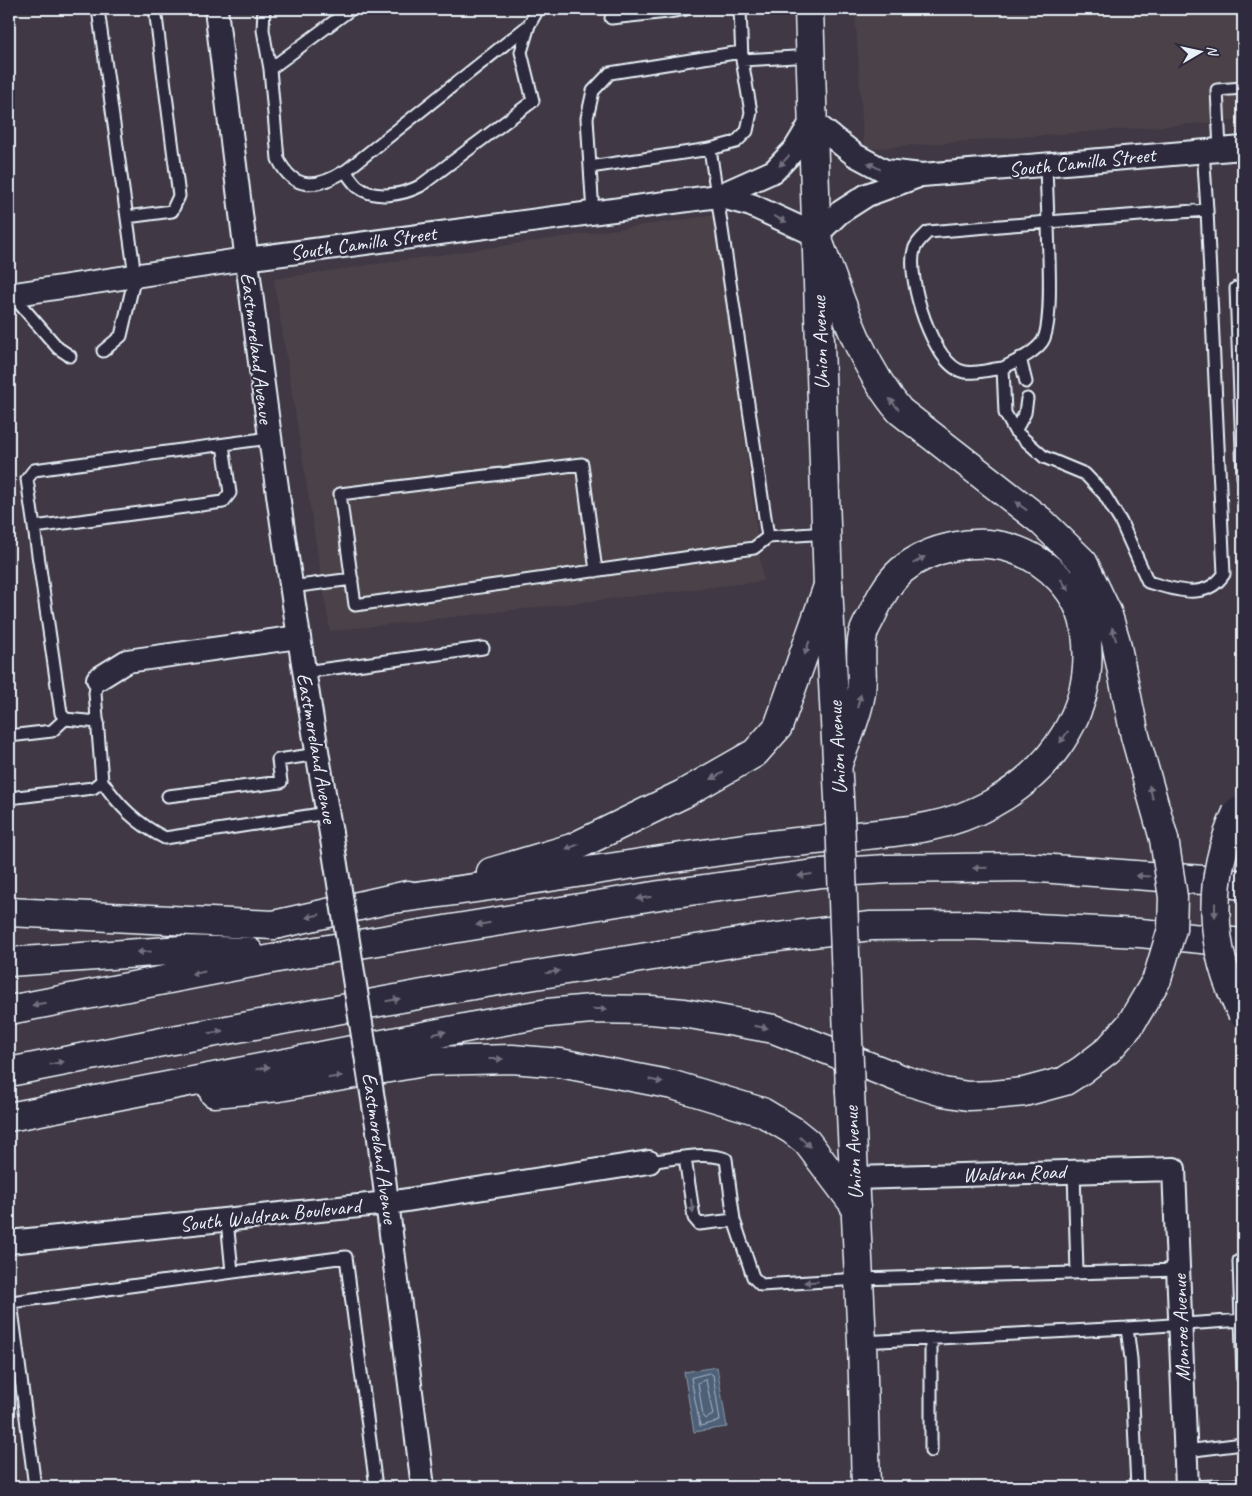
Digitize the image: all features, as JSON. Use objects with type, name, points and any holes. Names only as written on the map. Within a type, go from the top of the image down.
[{"type":"main road","name":"Union Avenue","points":[[809,9],[828,586],[838,764],[850,1092],[860,1279],[866,1487]]},
{"type":"main road","points":[[9,1117],[475,1026],[548,1013],[591,1009],[651,1010],[684,1013],[774,1029],[904,1080],[943,1092],[968,1096],[1024,1092],[1065,1081],[1108,1050],[1130,1025],[1157,979],[1172,930],[1173,905],[1164,839],[1135,736],[1116,642],[1107,612],[1083,562],[1041,521],[900,411],[884,392],[861,347],[816,235]]},
{"type":"main road","points":[[392,899],[495,887],[742,848],[927,829],[970,814],[1014,791],[1036,771],[1053,752],[1078,712],[1089,669],[1085,621],[1062,579],[1038,559],[1001,546],[959,546],[939,550],[902,570],[886,588],[863,635],[861,697],[838,764]]},
{"type":"main road","points":[[9,912],[274,925],[392,899],[572,848],[683,794],[754,753],[778,727],[828,586]]},
{"type":"main road","points":[[1240,807],[1227,833],[1220,860],[1216,879],[1215,924],[1224,973],[1243,1014]]},
{"type":"main road","points":[[9,1010],[298,954],[660,895],[822,873],[888,869],[1026,867],[1203,880],[1243,885]]},
{"type":"main road","points":[[9,1072],[461,987],[752,940],[871,926],[1010,927],[1140,933],[1243,942]]},
{"type":"main road","points":[[9,962],[183,950],[298,954]]},
{"type":"main road","points":[[60,1107],[279,1087],[430,1062],[512,1058],[560,1062],[663,1083],[731,1101],[762,1112],[792,1130],[807,1142],[856,1207]]},
{"type":"street","name":"Eastmoreland Avenue","points":[[216,9],[269,438],[298,637],[378,1132],[423,1487]]},
{"type":"street","name":"South Camilla Street","points":[[10,295],[246,259],[718,196],[774,171],[795,149],[812,121],[854,155],[885,171],[922,175],[1046,166],[1212,149],[1243,148]]},
{"type":"street","name":"South Camilla Street","points":[[718,196],[751,205],[816,235],[839,213],[867,195],[922,175]]},
{"type":"street","points":[[98,679],[127,661],[298,637]]},
{"type":"street","name":"South Waldran Boulevard","points":[[9,1242],[388,1203],[649,1162]]},
{"type":"street","name":"Waldran Road","points":[[854,1178],[1174,1169]]},
{"type":"street","name":"Monroe Avenue","points":[[1174,1169],[1186,1487]]},
{"type":"lane","points":[[98,9],[135,276],[121,336],[103,351]]},
{"type":"lane","points":[[128,217],[172,211],[179,196],[154,9]]},
{"type":"lane","points":[[264,9],[263,30],[270,69],[278,159],[284,171],[304,184],[326,182],[343,172],[529,26]]},
{"type":"lane","points":[[270,69],[351,9]]},
{"type":"lane","points":[[343,172],[345,171],[358,187],[374,195],[409,192],[420,186],[532,101],[521,52],[529,26],[538,9]]},
{"type":"lane","points":[[611,18],[686,9]]},
{"type":"lane","points":[[590,167],[710,150],[736,142],[747,131],[751,112],[741,56],[740,9]]},
{"type":"lane","points":[[593,212],[586,118],[593,91],[610,73],[741,56],[812,56]]},
{"type":"lane","points":[[1003,368],[1005,413],[1015,431],[1044,457],[1085,474],[1104,494],[1120,522],[1148,582],[1189,591],[1206,590],[1217,585],[1224,574],[1207,210],[1217,90],[1243,88]]},
{"type":"lane","points":[[710,150],[768,537]]},
{"type":"lane","points":[[1046,166],[1048,222],[1049,317],[1043,341],[1003,368],[964,372],[945,361],[927,328],[916,289],[913,251],[918,241],[928,232],[1048,222],[1207,210]]},
{"type":"lane","points":[[1243,288],[1236,288],[1243,477]]},
{"type":"lane","points":[[10,295],[58,348],[70,356]]},
{"type":"lane","points":[[1020,358],[1026,382]]},
{"type":"lane","points":[[1015,431],[1025,412],[1027,400]]},
{"type":"lane","points":[[65,719],[60,712],[27,479],[34,470],[269,438]]},
{"type":"lane","points":[[34,527],[223,502],[230,493],[223,445]]},
{"type":"lane","points":[[596,571],[582,464],[340,494],[355,605],[596,571],[754,548],[768,537],[827,533]]},
{"type":"lane","points":[[291,588],[352,579]]},
{"type":"lane","points":[[304,672],[483,648]]},
{"type":"lane","points":[[98,679],[95,693],[102,781],[118,804],[141,823],[165,838],[329,823]]},
{"type":"lane","points":[[9,736],[52,731],[65,719],[98,722]]},
{"type":"lane","points":[[168,796],[282,782],[278,760],[318,754]]},
{"type":"lane","points":[[9,798],[92,788],[102,781]]},
{"type":"lane","points":[[649,1162],[712,1154],[726,1160],[734,1220],[753,1277],[762,1285],[860,1279],[1179,1270]]},
{"type":"lane","points":[[685,1158],[694,1218],[698,1224],[734,1220]]},
{"type":"lane","points":[[1074,1172],[1076,1272]]},
{"type":"lane","points":[[227,1220],[232,1272]]},
{"type":"lane","points":[[34,1487],[11,1302],[346,1257],[376,1487]]},
{"type":"lane","points":[[1243,1260],[1239,1261],[1243,1378]]},
{"type":"lane","points":[[862,1342],[1242,1320]]},
{"type":"lane","points":[[1127,1328],[1131,1359],[1137,1487]]},
{"type":"lane","points":[[931,1339],[931,1450]]},
{"type":"lane","points":[[1186,1452],[1243,1444]]},
{"type":"lane","points":[[1186,1487],[1243,1486]]},
{"type":"shaded area","points":[[855,9],[1243,9],[1243,120],[864,149]]},
{"type":"shaded area","points":[[715,215],[763,581],[330,631],[274,279]]},
{"type":"water","points":[[717,1367],[727,1427],[694,1432],[684,1372]]}]
